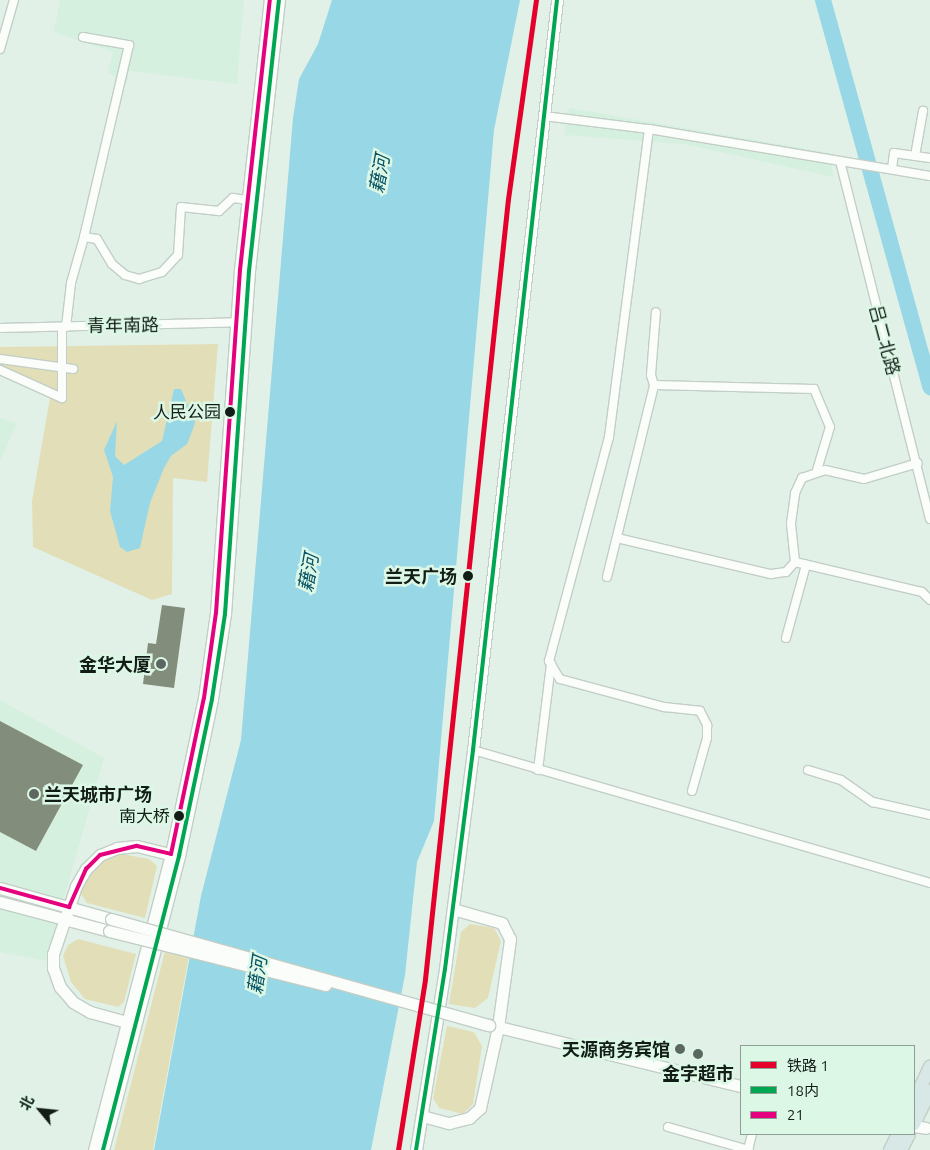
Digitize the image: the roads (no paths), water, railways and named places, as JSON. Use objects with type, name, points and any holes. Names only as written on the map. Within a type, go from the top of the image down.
[{"type":"main road","points":[[103,1150],[132,1023],[175,856],[204,698],[216,613],[241,322],[248,200],[270,0]]},
{"type":"main road","points":[[241,322],[279,0]]},
{"type":"main road","points":[[416,1150],[453,908],[473,750],[557,0]]},
{"type":"main road","points":[[132,1023],[90,1012],[73,1002],[60,987],[52,968],[53,954],[64,920],[86,868],[100,855],[117,848],[136,846],[175,856]]},
{"type":"main road","points":[[0,888],[493,1026]]},
{"type":"main road","points":[[0,902],[109,932],[740,1086]]},
{"type":"main road","points":[[422,1116],[449,1123],[470,1118],[480,1108],[493,1026],[510,939],[502,923],[453,908]]},
{"type":"main road","points":[[94,1150],[132,1023]]},
{"type":"main road","points":[[915,1099],[930,1066]]},
{"type":"main road","points":[[921,1127],[930,1091]]},
{"type":"main road","points":[[890,1150],[898,1135]]},
{"type":"main road","points":[[901,1150],[908,1135]]},
{"type":"street","points":[[0,49],[14,0]]},
{"type":"street","points":[[0,370],[62,398],[64,327],[71,283],[84,237],[129,45],[83,37]]},
{"type":"street","points":[[916,156],[923,111]]},
{"type":"street","points":[[544,116],[649,128],[930,176]]},
{"type":"street","points":[[538,770],[551,664],[609,438],[649,128]]},
{"type":"street","points":[[892,169],[894,153],[930,158]]},
{"type":"street","name":"吕二北路","points":[[844,162],[930,519]]},
{"type":"street","points":[[84,237],[97,239],[112,264],[125,275],[139,279],[167,269],[178,255],[181,207],[219,211],[233,198],[248,200]]},
{"type":"street","points":[[607,577],[654,385],[651,375],[656,312]]},
{"type":"street","name":"青年南路","points":[[0,328],[241,322]]},
{"type":"street","points":[[0,359],[73,369]]},
{"type":"street","points":[[654,385],[814,389],[830,427],[817,470]]},
{"type":"street","points":[[617,538],[771,574],[786,572],[795,562],[791,523],[795,493],[802,478],[817,470],[864,479],[918,464]]},
{"type":"street","points":[[795,562],[922,592],[930,600]]},
{"type":"street","points":[[786,638],[806,565]]},
{"type":"street","points":[[551,664],[560,679],[664,707],[700,711],[707,725],[707,738],[692,791]]},
{"type":"street","points":[[473,750],[930,883]]},
{"type":"street","points":[[808,770],[841,780],[873,802],[930,815]]},
{"type":"street","points":[[668,1127],[749,1150],[752,1135]]},
{"type":"water","name":"藉河","points":[[332,0],[520,0],[494,130],[434,821],[417,862],[405,975],[371,1150],[154,1150],[201,896],[241,740],[293,118],[299,79],[318,44]]},
{"type":"water","points":[[174,389],[181,389],[195,422],[193,429],[187,444],[171,456],[164,468],[150,503],[140,548],[127,552],[120,547],[110,511],[113,477],[104,450],[117,421],[115,456],[124,465],[162,441]]},
{"type":"waterway","points":[[823,0],[930,387]]},
{"type":"rail line","name":"1","points":[[398,1150],[425,979],[508,199],[536,0]]},
{"type":"place","name":"人民公园","points":[[230,412]]},
{"type":"place","name":"兰天广场","points":[[468,576]]},
{"type":"place","name":"金华大厦","points":[[161,664]]},
{"type":"place","name":"兰天城市广场","points":[[34,794]]},
{"type":"place","name":"南大桥","points":[[179,816]]},
{"type":"place","name":"天源商务宾馆","points":[[680,1049]]},
{"type":"place","name":"金字超市","points":[[698,1054]]}]
